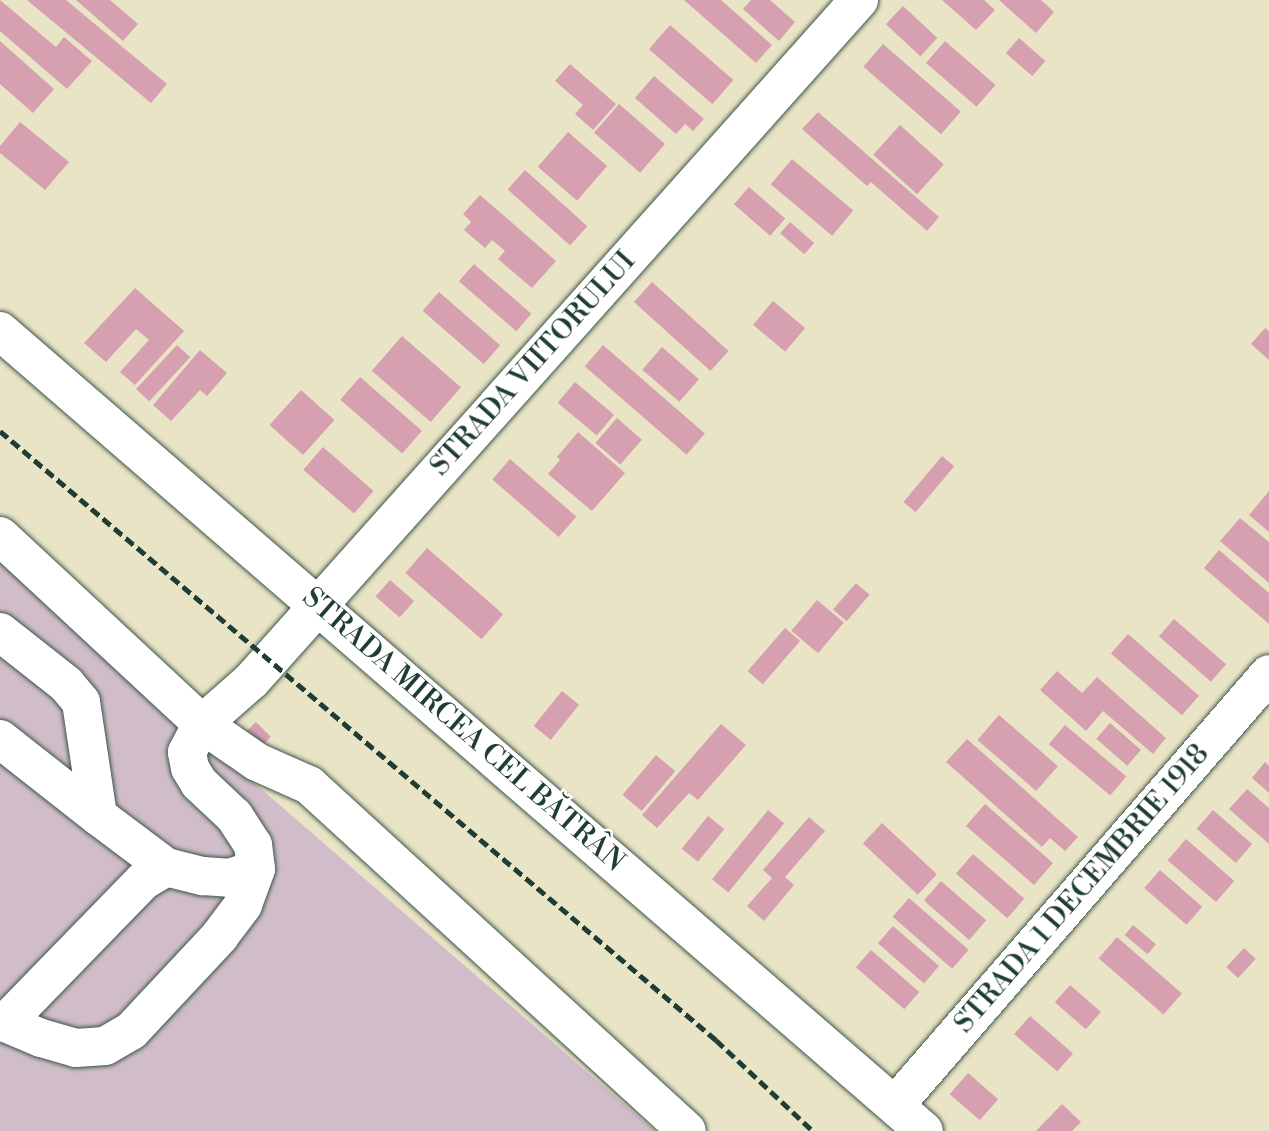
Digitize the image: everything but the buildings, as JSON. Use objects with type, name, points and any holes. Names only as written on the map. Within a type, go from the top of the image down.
[{"type":"street","name":"STRADA VIITORULUI","points":[[202,724],[251,681],[859,0]]},
{"type":"street","name":"STRADA MIRCEA CEL BĂTRÂN","points":[[0,331],[318,603],[924,1131]]},
{"type":"street","points":[[0,536],[202,724],[257,762],[309,785],[687,1131]]},
{"type":"street","points":[[0,632],[66,684],[80,702],[98,816]]},
{"type":"street","name":"STRADA 1 DECEMBRIE 1918","points":[[896,1104],[1269,674]]},
{"type":"street","points":[[166,867],[143,881],[2,1023],[76,1048],[105,1046],[131,1031],[220,936],[243,905],[256,869],[253,845],[234,816],[200,783],[190,768],[187,752],[202,724]]},
{"type":"street","points":[[0,739],[166,867],[229,878],[256,869]]},
{"type":"shaded area","points":[[0,557],[199,735],[655,1131],[0,1131]]},
{"type":"railway","points":[[0,431],[716,1040],[813,1131]]}]
